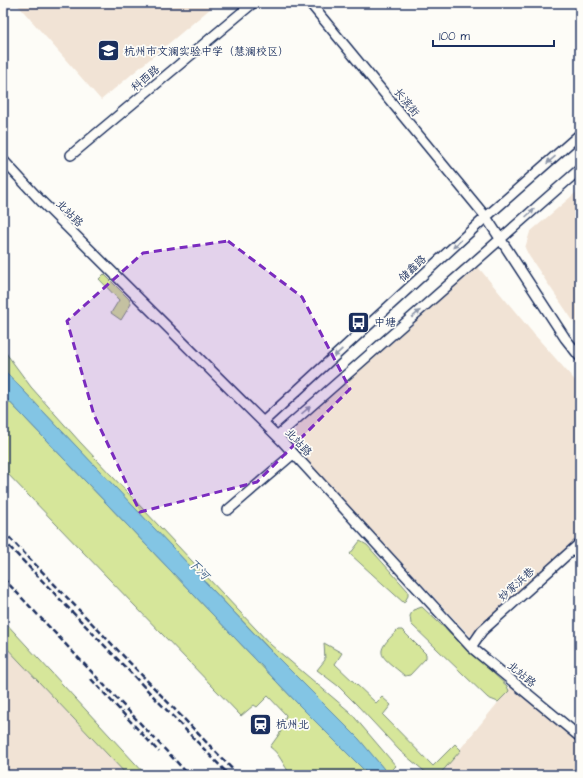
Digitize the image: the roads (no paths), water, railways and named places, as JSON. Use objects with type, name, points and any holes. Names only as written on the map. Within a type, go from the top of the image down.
[{"type":"street","name":"科西路","points":[[70,155],[253,3]]},
{"type":"street","name":"长滨街","points":[[310,3],[486,217],[565,338],[580,358]]},
{"type":"street","name":"储鑫路","points":[[263,422],[486,217],[580,134]]},
{"type":"street","name":"北站路","points":[[3,160],[40,200],[277,436],[470,647],[580,737]]},
{"type":"street","points":[[277,436],[580,169]]},
{"type":"street","points":[[228,510],[293,454]]},
{"type":"street","name":"妙家浜巷","points":[[470,647],[482,631],[580,543]]},
{"type":"water","points":[[3,369],[267,647],[359,739],[389,775],[369,775],[298,704],[3,395]]},
{"type":"railway","points":[[3,531],[238,775]]},
{"type":"railway","points":[[3,540],[229,775]]},
{"type":"railway","points":[[3,578],[189,775]]},
{"type":"railway","points":[[91,679],[159,752]]},
{"type":"place","name":"杭州市文澜实验中学（慧澜校区）","points":[[109,51]]},
{"type":"place","name":"中塘","points":[[359,322]]},
{"type":"place","name":"杭州北","points":[[260,724]]},
{"type":"water label","name":"下河","points":[[199,569]]}]
